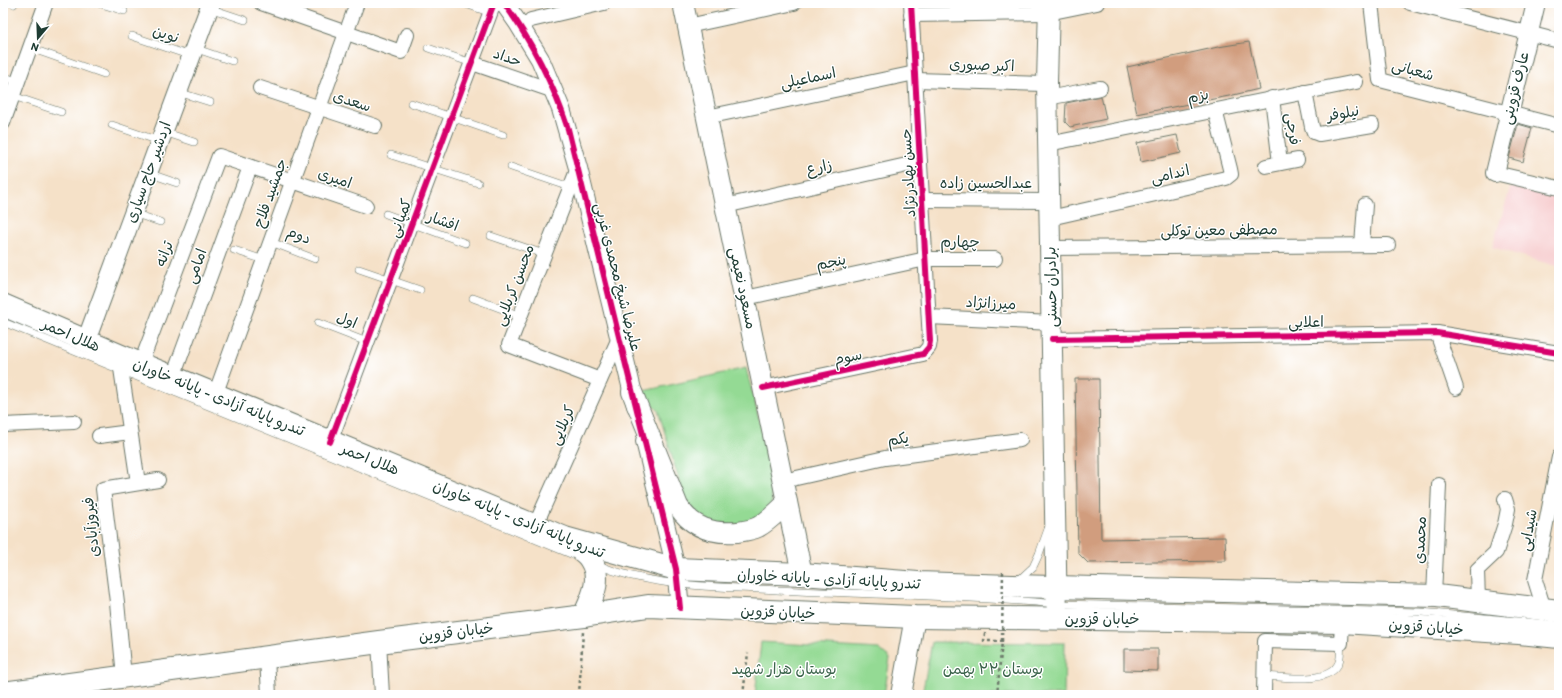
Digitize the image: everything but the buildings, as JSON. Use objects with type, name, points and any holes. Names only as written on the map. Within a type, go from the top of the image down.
[{"type":"main road","name":"مسعود نعیمی","points":[[683,3],[802,574]]},
{"type":"main road","name":"برادران حسنی","points":[[1046,8],[1048,206],[1057,603]]},
{"type":"main road","name":"هلال احمر","points":[[6,310],[86,341],[127,363],[173,377],[565,538],[677,577]]},
{"type":"main road","points":[[632,392],[678,506],[684,515],[698,526],[712,532],[745,531],[757,528],[787,503]]},
{"type":"main road","points":[[565,538],[590,558],[596,572],[596,587],[584,616]]},
{"type":"main road","name":"خیابان قزوین","points":[[677,577],[802,574],[918,583],[1008,578],[1057,603],[1519,633],[1559,637]]},
{"type":"main road","name":"خیابان قزوین","points":[[3,693],[267,656],[584,616],[648,606],[915,617],[986,617],[1057,603],[1434,596],[1552,610]]},
{"type":"main road","points":[[901,695],[915,617]]},
{"type":"street","points":[[3,123],[46,3]]},
{"type":"street","points":[[261,3],[401,52],[407,35]]},
{"type":"street","name":"جمشید فلاح","points":[[216,395],[357,3]]},
{"type":"street","points":[[532,20],[604,3]]},
{"type":"street","points":[[688,26],[794,3]]},
{"type":"street","points":[[911,9],[1046,8],[1097,3]]},
{"type":"street","name":"شعبانی","points":[[1371,3],[1380,80],[1509,114]]},
{"type":"street","points":[[1410,3],[1559,40]]},
{"type":"street","name":"عارف قزوینی","points":[[1495,173],[1536,3]]},
{"type":"street","name":"اردشیر حاج سیاری","points":[[86,341],[210,6]]},
{"type":"street","name":"کمپانی","points":[[330,442],[432,168],[472,63],[496,6]]},
{"type":"street","name":"علیرضا شیخ محمدی غربی","points":[[496,6],[518,23],[540,59],[568,129],[677,577],[680,608]]},
{"type":"street","name":"حسن بهادرنژاد","points":[[911,9],[930,341]]},
{"type":"street","name":"حداد","points":[[472,63],[554,91]]},
{"type":"street","name":"اکبر صبوری","points":[[915,77],[1046,89]]},
{"type":"street","name":"اسماعیلی","points":[[707,116],[915,77]]},
{"type":"street","name":"بزم","points":[[1048,144],[1356,82]]},
{"type":"street","name":"سعدی","points":[[260,88],[375,126]]},
{"type":"street","points":[[1046,89],[1100,88]]},
{"type":"street","name":"نیلوفر","points":[[1305,92],[1314,132],[1319,134],[1372,125]]},
{"type":"street","name":"فرجی","points":[[1272,98],[1280,163]]},
{"type":"street","name":"اندامی","points":[[1048,206],[1226,178],[1231,174],[1215,110]]},
{"type":"street","points":[[1509,114],[1559,126]]},
{"type":"street","name":"امیری","points":[[218,156],[366,206]]},
{"type":"street","name":"ترانه","points":[[127,363],[218,156]]},
{"type":"street","points":[[1266,166],[1297,160]]},
{"type":"street","name":"زارع","points":[[726,206],[920,162]]},
{"type":"street","name":"امامی","points":[[173,377],[250,167]]},
{"type":"street","name":"محسن کربلایی","points":[[578,168],[509,346],[600,380]]},
{"type":"street","points":[[1495,173],[1559,188]]},
{"type":"street","name":"عبدالحسین زاده","points":[[922,200],[1048,206]]},
{"type":"street","points":[[1362,245],[1365,205]]},
{"type":"street","name":"مصطفی معین توکلی","points":[[1050,248],[1388,245]]},
{"type":"street","name":"چهارم","points":[[926,258],[995,259]]},
{"type":"street","name":"پنجم","points":[[745,298],[926,258]]},
{"type":"street","name":"ميرزانژاد","points":[[929,318],[1051,328]]},
{"type":"street","name":"اعلایی","points":[[1051,328],[1437,333],[1559,353]]},
{"type":"street","points":[[1437,333],[1456,388]]},
{"type":"street","name":"کربلایی","points":[[535,526],[619,338]]},
{"type":"street","name":"سوم","points":[[763,388],[923,354],[929,347],[930,341]]},
{"type":"street","points":[[127,363],[130,432],[138,483],[158,480]]},
{"type":"street","points":[[3,425],[74,422]]},
{"type":"street","points":[[99,436],[130,432]]},
{"type":"street","name":"یکم","points":[[783,481],[885,458],[1020,440]]},
{"type":"street","name":"شیدایی","points":[[1552,610],[1535,580],[1559,456]]},
{"type":"street","name":"فیروزآبادی","points":[[124,677],[117,602],[103,489],[138,483]]},
{"type":"street","name":"محمدی","points":[[1434,596],[1439,485]]},
{"type":"street","points":[[1478,601],[1477,570],[1496,552],[1508,509],[1505,499]]},
{"type":"street","points":[[1264,695],[1265,641],[1341,643],[1342,622]]},
{"type":"street","points":[[379,642],[382,695]]},
{"type":"street","points":[[267,656],[269,695]]},
{"type":"lane","points":[[98,3],[124,11]]},
{"type":"lane","points":[[463,3],[496,6]]},
{"type":"lane","points":[[210,6],[245,20]]},
{"type":"lane","name":"نوین","points":[[132,36],[232,61]]},
{"type":"lane","points":[[30,48],[104,74]]},
{"type":"lane","points":[[428,48],[472,63]]},
{"type":"lane","points":[[3,76],[18,82]]},
{"type":"lane","points":[[1008,578],[1033,566],[1048,530],[1050,516],[1051,328],[1046,89]]},
{"type":"lane","points":[[178,92],[210,102]]},
{"type":"lane","points":[[13,96],[61,112]]},
{"type":"lane","points":[[411,103],[503,135]]},
{"type":"lane","points":[[112,125],[194,142]]},
{"type":"lane","points":[[392,155],[478,183]]},
{"type":"lane","points":[[511,167],[570,187]]},
{"type":"lane","points":[[148,173],[177,182]]},
{"type":"lane","points":[[133,213],[160,222]]},
{"type":"lane","name":"افشار","points":[[386,214],[465,243]]},
{"type":"lane","points":[[490,236],[544,254]]},
{"type":"lane","name":"دوم","points":[[271,242],[316,259]]},
{"type":"lane","points":[[234,250],[264,260]]},
{"type":"lane","points":[[359,269],[420,290]]},
{"type":"lane","points":[[473,298],[521,316]]},
{"type":"lane","name":"تندرو پایانه آزادی - پایانه خاوران","points":[[6,310],[592,563],[640,578],[677,577],[830,594],[1057,603],[1421,612],[1559,625]]},
{"type":"lane","name":"اول","points":[[318,323],[367,342]]},
{"type":"lane","points":[[1264,676],[1314,678],[1323,676],[1336,667],[1340,661],[1341,643]]},
{"type":"path","points":[[997,695],[1008,578]]},
{"type":"path","points":[[579,695],[584,616]]},
{"type":"path","points":[[984,641],[1002,641]]},
{"type":"path","points":[[743,695],[748,653]]},
{"type":"shaded area","points":[[1511,186],[1559,197],[1559,267],[1492,247]]},
{"type":"green space","points":[[746,368],[769,464],[772,500],[769,511],[761,517],[721,528],[688,510],[658,410],[639,392]]},
{"type":"green space","name":"بوستان هزار شهید","points":[[761,642],[879,649],[890,658],[884,695],[755,695]]},
{"type":"green space","name":"بوستان ۲۲ بهمن","points":[[932,642],[1065,643],[1064,695],[922,695]]},
{"type":"cycle path","points":[[330,442],[494,3]]},
{"type":"cycle path","points":[[504,3],[524,33],[541,63],[556,95],[568,129],[676,569],[680,608]]},
{"type":"cycle path","points":[[763,388],[923,354],[929,347],[930,341],[911,3]]},
{"type":"cycle path","points":[[1052,339],[1437,333],[1559,353]]}]
